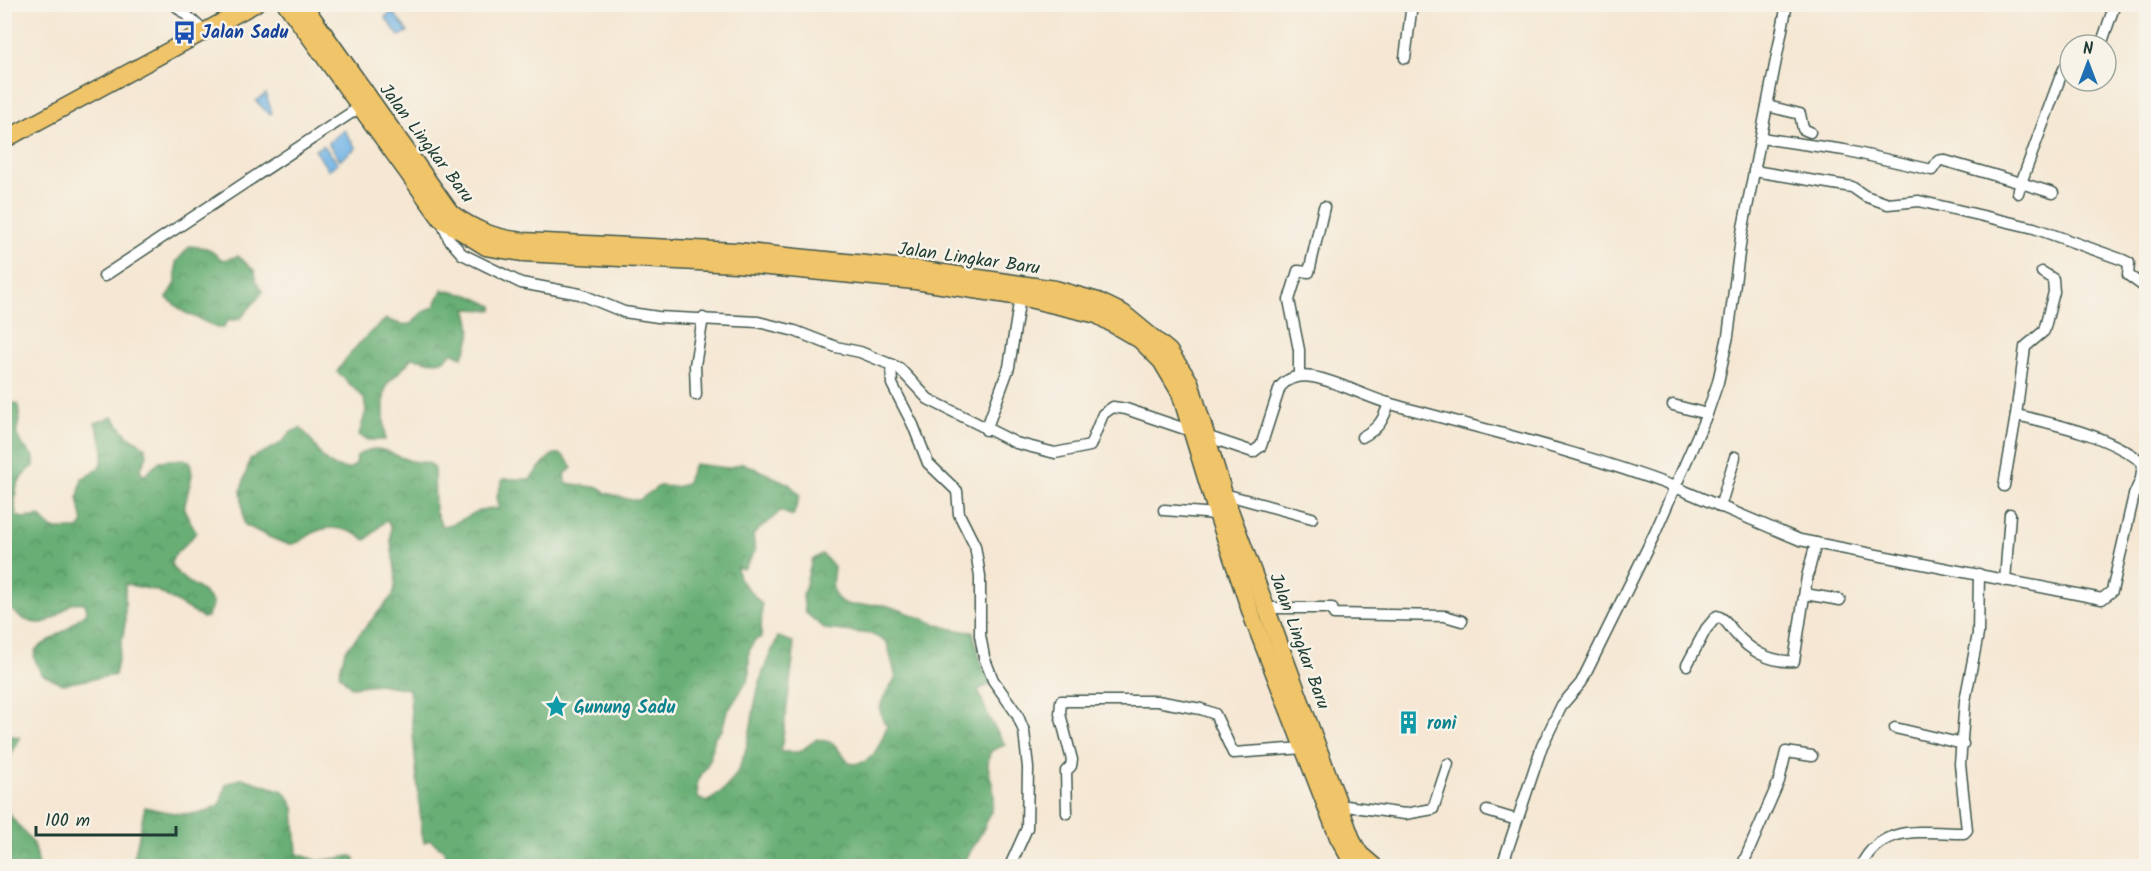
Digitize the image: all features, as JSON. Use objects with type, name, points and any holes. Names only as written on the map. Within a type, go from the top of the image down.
[{"type":"highway","points":[[4,140],[255,4]]},
{"type":"highway","name":"Jalan Lingkar Baru","points":[[286,4],[441,219],[466,237],[495,251],[736,264],[915,281],[1020,297],[1097,315],[1140,340],[1161,361],[1172,378],[1200,434],[1268,608],[1353,842],[1360,854],[1374,867]]},
{"type":"highway","name":"Jalan Lingkar Baru","points":[[303,4],[451,213],[469,227],[504,239],[737,251],[916,269],[1055,289],[1123,312],[1169,351],[1190,382],[1217,514],[1253,619],[1338,837],[1356,867]]},
{"type":"street","points":[[174,4],[206,32]]},
{"type":"street","points":[[1405,58],[1412,4]]},
{"type":"street","points":[[1502,867],[1542,746],[1562,705],[1581,683],[1655,533],[1707,414],[1718,382],[1728,336],[1741,238],[1787,4]]},
{"type":"street","points":[[2105,33],[2115,4]]},
{"type":"street","points":[[2020,188],[2058,84]]},
{"type":"street","points":[[1767,106],[1800,114],[1803,129],[1810,132]]},
{"type":"street","points":[[104,276],[360,107]]},
{"type":"street","points":[[1761,138],[1844,150],[1932,170],[1938,161],[1942,160],[2020,188],[2053,193]]},
{"type":"street","points":[[1754,171],[1852,187],[1866,196],[1888,204],[1918,201],[2034,228],[2129,263],[2128,275],[2146,288]]},
{"type":"street","points":[[1299,376],[1299,350],[1289,300],[1298,271],[1309,272],[1324,207]]},
{"type":"street","points":[[441,219],[449,238],[462,254],[521,284],[580,294],[624,312],[658,317],[758,322],[836,347],[860,351],[904,371],[928,399],[986,430],[1016,443],[1055,453],[1090,446],[1103,414],[1113,407],[1126,409],[1249,452],[1259,450],[1285,381],[1299,376],[1314,378],[1389,404],[1605,461],[1675,487],[1782,534],[2005,581],[2106,598],[2112,591],[2134,495],[2144,480],[2143,463],[2130,455],[2063,426],[2016,415]]},
{"type":"street","points":[[2004,486],[2025,347],[2044,331],[2054,292],[2053,279],[2042,272]]},
{"type":"street","points":[[986,430],[1009,367],[1020,297]]},
{"type":"street","points":[[696,395],[695,366],[703,318]]},
{"type":"street","points":[[891,364],[892,384],[913,425],[928,464],[957,491],[959,514],[975,546],[980,576],[980,635],[984,657],[993,680],[1017,714],[1024,731],[1028,768],[1027,828],[1010,867]]},
{"type":"street","points":[[1362,437],[1377,429],[1383,422],[1389,404]]},
{"type":"street","points":[[1673,405],[1707,414]]},
{"type":"street","points":[[1720,507],[1735,457]]},
{"type":"street","points":[[1224,494],[1312,518]]},
{"type":"street","points":[[1164,510],[1217,514]]},
{"type":"street","points":[[2005,581],[2010,514]]},
{"type":"street","points":[[1687,665],[1706,629],[1717,616],[1757,652],[1777,660],[1794,661],[1816,543]]},
{"type":"street","points":[[1861,867],[1870,848],[1893,835],[1966,832],[1960,764],[1965,702],[1978,634],[1979,574]]},
{"type":"street","points":[[1805,594],[1840,600]]},
{"type":"street","points":[[1268,608],[1332,608],[1335,614],[1445,616],[1462,621]]},
{"type":"street","points":[[1067,813],[1066,771],[1071,766],[1072,760],[1060,714],[1061,701],[1173,704],[1215,714],[1233,753],[1304,748]]},
{"type":"street","points":[[1895,728],[1963,744]]},
{"type":"street","points":[[1742,867],[1779,781],[1786,752],[1812,756]]},
{"type":"street","points":[[1339,805],[1405,814],[1433,809],[1448,764]]},
{"type":"street","points":[[1487,811],[1517,820]]},
{"type":"green space","points":[[190,246],[207,248],[223,260],[238,256],[255,271],[256,281],[263,292],[240,319],[227,321],[223,328],[218,328],[184,312],[167,298],[176,283],[176,262]]},
{"type":"green space","points":[[442,290],[469,295],[493,306],[493,310],[466,309],[470,322],[470,333],[468,345],[462,357],[452,352],[438,362],[411,358],[386,387],[385,440],[367,440],[359,435],[366,411],[364,398],[337,372],[359,343],[386,319],[405,325],[414,322],[420,314],[434,307]]},
{"type":"green space","points":[[6,402],[18,404],[17,434],[24,447],[34,457],[34,466],[23,476],[17,487],[16,516],[24,518],[40,516],[52,529],[78,529],[83,523],[78,497],[82,478],[92,474],[98,468],[103,455],[101,439],[95,423],[113,417],[126,434],[145,447],[147,455],[140,470],[144,476],[160,461],[183,459],[190,461],[192,475],[184,509],[196,532],[171,563],[180,576],[204,593],[213,604],[207,617],[203,618],[158,591],[125,584],[125,625],[115,675],[63,684],[41,674],[34,657],[36,649],[67,629],[87,611],[85,603],[74,603],[52,619],[38,623],[19,616],[5,600]]},
{"type":"green space","points":[[300,428],[325,460],[338,467],[349,469],[356,464],[357,456],[365,451],[379,449],[434,467],[435,511],[442,526],[450,525],[483,509],[499,509],[497,496],[503,479],[530,479],[545,461],[555,454],[561,454],[572,468],[564,475],[566,483],[600,488],[606,493],[631,500],[639,500],[659,486],[676,487],[686,484],[694,464],[728,468],[743,463],[789,484],[800,495],[793,516],[780,511],[756,532],[753,535],[755,551],[744,569],[737,567],[739,579],[762,604],[761,637],[754,641],[749,652],[749,678],[726,714],[722,730],[715,736],[710,760],[697,782],[698,798],[706,802],[721,792],[740,767],[749,737],[760,682],[766,662],[778,637],[793,642],[794,651],[781,752],[799,752],[817,739],[833,743],[849,763],[857,764],[870,758],[878,747],[887,726],[880,708],[896,678],[887,642],[871,634],[825,629],[805,612],[803,596],[812,560],[822,554],[834,567],[833,591],[842,602],[853,605],[883,605],[949,628],[973,632],[981,662],[991,684],[978,690],[989,718],[1005,745],[991,751],[988,763],[994,791],[993,805],[981,833],[962,866],[448,866],[444,850],[430,840],[424,842],[422,834],[409,689],[378,684],[351,687],[339,674],[345,651],[393,595],[396,578],[391,527],[386,520],[366,540],[347,530],[326,528],[300,541],[287,544],[244,524],[241,490],[250,459],[280,444],[291,432]]},
{"type":"green space","points":[[4,734],[20,738],[5,766]]},
{"type":"green space","points":[[242,778],[283,791],[289,798],[294,808],[297,854],[319,861],[351,856],[355,858],[356,866],[128,866],[134,859],[145,807],[183,814],[211,810],[220,805],[226,784]]},
{"type":"green space","points":[[5,807],[35,847],[38,866],[5,866]]},
{"type":"water","points":[[393,12],[408,32],[399,36],[385,17]]},
{"type":"water","points":[[266,94],[272,113],[269,114],[256,101]]},
{"type":"water","points":[[344,130],[356,148],[340,160],[328,143]]},
{"type":"water","points":[[323,145],[338,163],[328,170],[315,150]]},
{"type":"place","name":"Jalan Sadu","points":[[184,32]]},
{"type":"place","name":"Gunung Sadu","points":[[556,707]]},
{"type":"place","name":"roni","points":[[1409,723]]}]
